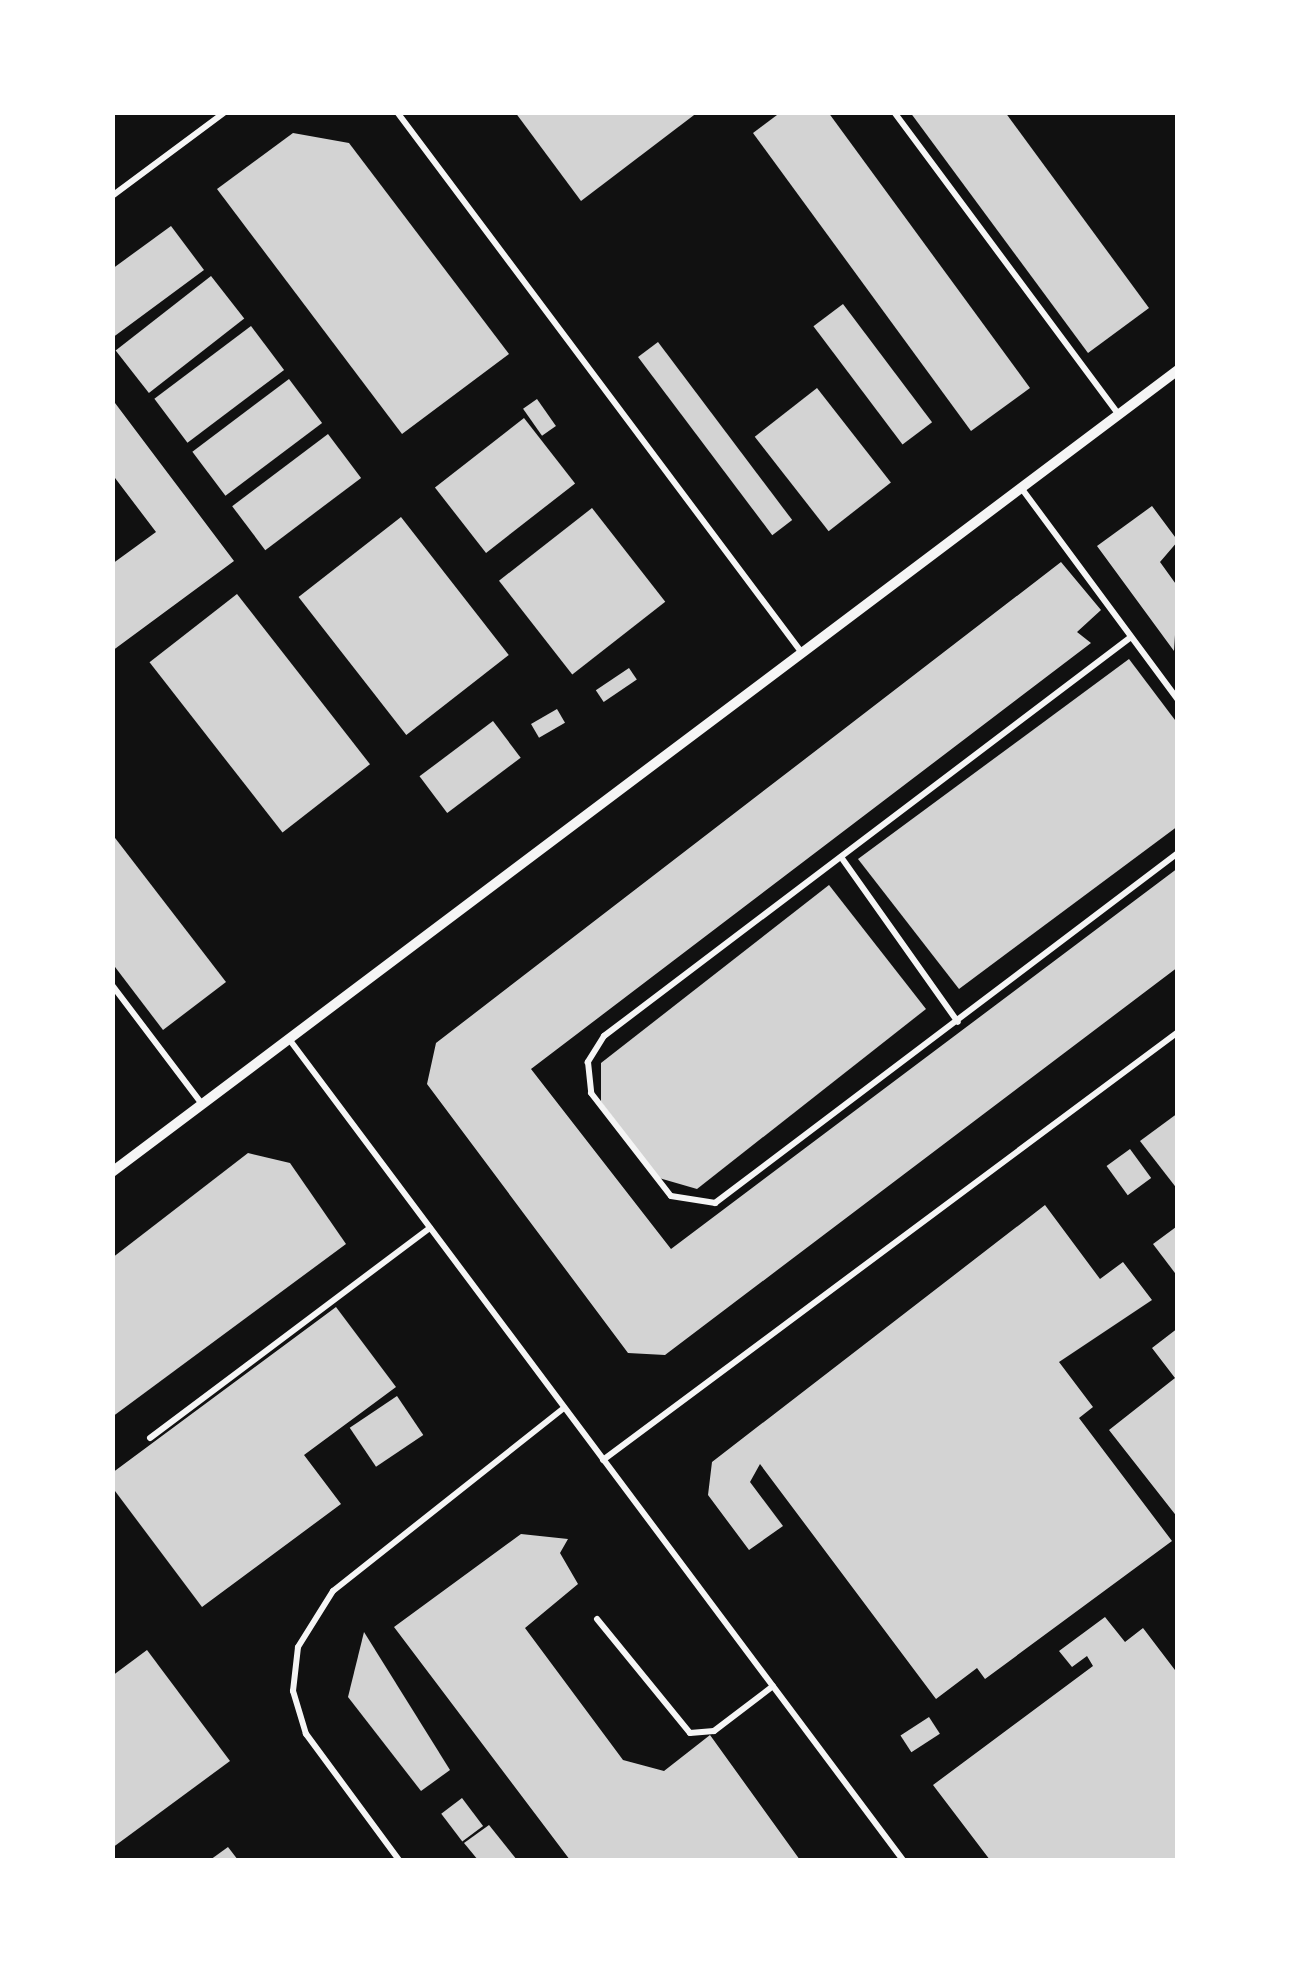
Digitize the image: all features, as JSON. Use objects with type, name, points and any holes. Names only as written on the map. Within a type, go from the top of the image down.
[{"type":"street","points":[[112,1172],[1178,370]]},
{"type":"lane","points":[[112,196],[225,112]]},
{"type":"lane","points":[[397,112],[802,654]]},
{"type":"lane","points":[[894,112],[1119,415]]},
{"type":"lane","points":[[1022,489],[1178,700]]},
{"type":"lane","points":[[1131,637],[604,1036],[588,1062],[600,1106],[670,1196],[715,1203],[1178,854]]},
{"type":"lane","points":[[841,856],[958,1022]]},
{"type":"lane","points":[[112,985],[202,1104]]},
{"type":"lane","points":[[603,1460],[1178,1032]]},
{"type":"lane","points":[[288,1038],[903,1860]]},
{"type":"lane","points":[[150,1438],[430,1228]]},
{"type":"lane","points":[[399,1860],[306,1734],[294,1691],[298,1647],[334,1591],[564,1408]]},
{"type":"lane","points":[[597,1619],[690,1734],[714,1731],[773,1686]]},
{"type":"building","points":[[515,112],[698,112],[581,201]]},
{"type":"building","points":[[781,112],[828,112],[1030,388],[971,431],[753,133]]},
{"type":"building","points":[[910,112],[1005,112],[1149,308],[1088,353]]},
{"type":"building","points":[[293,133],[349,143],[509,354],[402,434],[217,189]]},
{"type":"building","points":[[171,226],[204,270],[112,338],[112,269]]},
{"type":"building","points":[[211,276],[244,319],[149,393],[116,350]]},
{"type":"building","points":[[843,304],[932,422],[903,444],[813,326]]},
{"type":"building","points":[[251,326],[284,370],[187,443],[154,399]]},
{"type":"building","points":[[658,342],[792,520],[772,535],[638,357]]},
{"type":"building","points":[[289,379],[322,423],[225,496],[192,452]]},
{"type":"building","points":[[817,388],[891,483],[829,531],[755,437]]},
{"type":"building","points":[[112,399],[234,561],[112,651],[112,564],[156,532],[112,474]]},
{"type":"building","points":[[537,399],[556,426],[542,436],[523,409]]},
{"type":"building","points":[[524,418],[575,483],[486,553],[435,488]]},
{"type":"building","points":[[328,434],[361,478],[265,550],[232,506]]},
{"type":"building","points":[[1152,506],[1178,541],[1160,562],[1178,587],[1174,651],[1097,546]]},
{"type":"building","points":[[592,508],[665,602],[572,674],[499,581]]},
{"type":"building","points":[[401,517],[509,655],[406,735],[299,597]]},
{"type":"building","points":[[1061,562],[1101,610],[1077,632],[1091,643],[531,1069],[671,1249],[1178,868],[1178,967],[665,1355],[628,1353],[427,1084],[436,1043]]},
{"type":"building","points":[[237,594],[370,764],[283,833],[150,662]]},
{"type":"building","points":[[1129,659],[1178,724],[1178,826],[959,989],[858,859]]},
{"type":"building","points":[[629,668],[637,680],[604,702],[596,690]]},
{"type":"building","points":[[557,709],[565,723],[539,738],[531,724]]},
{"type":"building","points":[[493,721],[521,758],[447,813],[420,776]]},
{"type":"building","points":[[112,834],[226,982],[163,1030],[112,963]]},
{"type":"building","points":[[829,885],[926,1009],[697,1189],[659,1178],[601,1102],[601,1063]]},
{"type":"building","points":[[1178,1113],[1178,1190],[1140,1141]]},
{"type":"building","points":[[1130,1149],[1151,1178],[1128,1195],[1107,1166]]},
{"type":"building","points":[[248,1153],[290,1163],[346,1244],[112,1417],[112,1258]]},
{"type":"building","points":[[1045,1205],[1100,1279],[1123,1262],[1152,1300],[1059,1362],[1093,1407],[1079,1418],[1172,1541],[985,1679],[977,1668],[936,1699],[760,1464],[750,1482],[783,1526],[749,1550],[708,1495],[712,1462]]},
{"type":"building","points":[[1176,1227],[1178,1230],[1178,1277],[1153,1244]]},
{"type":"building","points":[[336,1307],[396,1387],[304,1455],[341,1504],[202,1607],[112,1487],[112,1473]]},
{"type":"building","points":[[1178,1328],[1178,1518],[1109,1430],[1175,1378],[1152,1348]]},
{"type":"building","points":[[397,1396],[423,1435],[376,1467],[350,1428]]},
{"type":"building","points":[[521,1534],[568,1539],[560,1553],[578,1584],[525,1628],[623,1760],[664,1771],[710,1735],[800,1860],[570,1860],[394,1627]]},
{"type":"building","points":[[1105,1617],[1125,1642],[1143,1628],[1178,1674],[1178,1860],[990,1860],[933,1785],[1093,1666],[1087,1656],[1072,1667],[1059,1651]]},
{"type":"building","points":[[364,1632],[450,1770],[421,1791],[348,1697]]},
{"type":"building","points":[[147,1650],[230,1761],[112,1848],[112,1676]]},
{"type":"building","points":[[929,1717],[940,1734],[911,1752],[900,1736]]},
{"type":"building","points":[[462,1798],[483,1826],[462,1842],[441,1814]]},
{"type":"building","points":[[489,1825],[517,1860],[478,1860],[464,1843]]},
{"type":"building","points":[[228,1847],[238,1860],[210,1860]]}]
